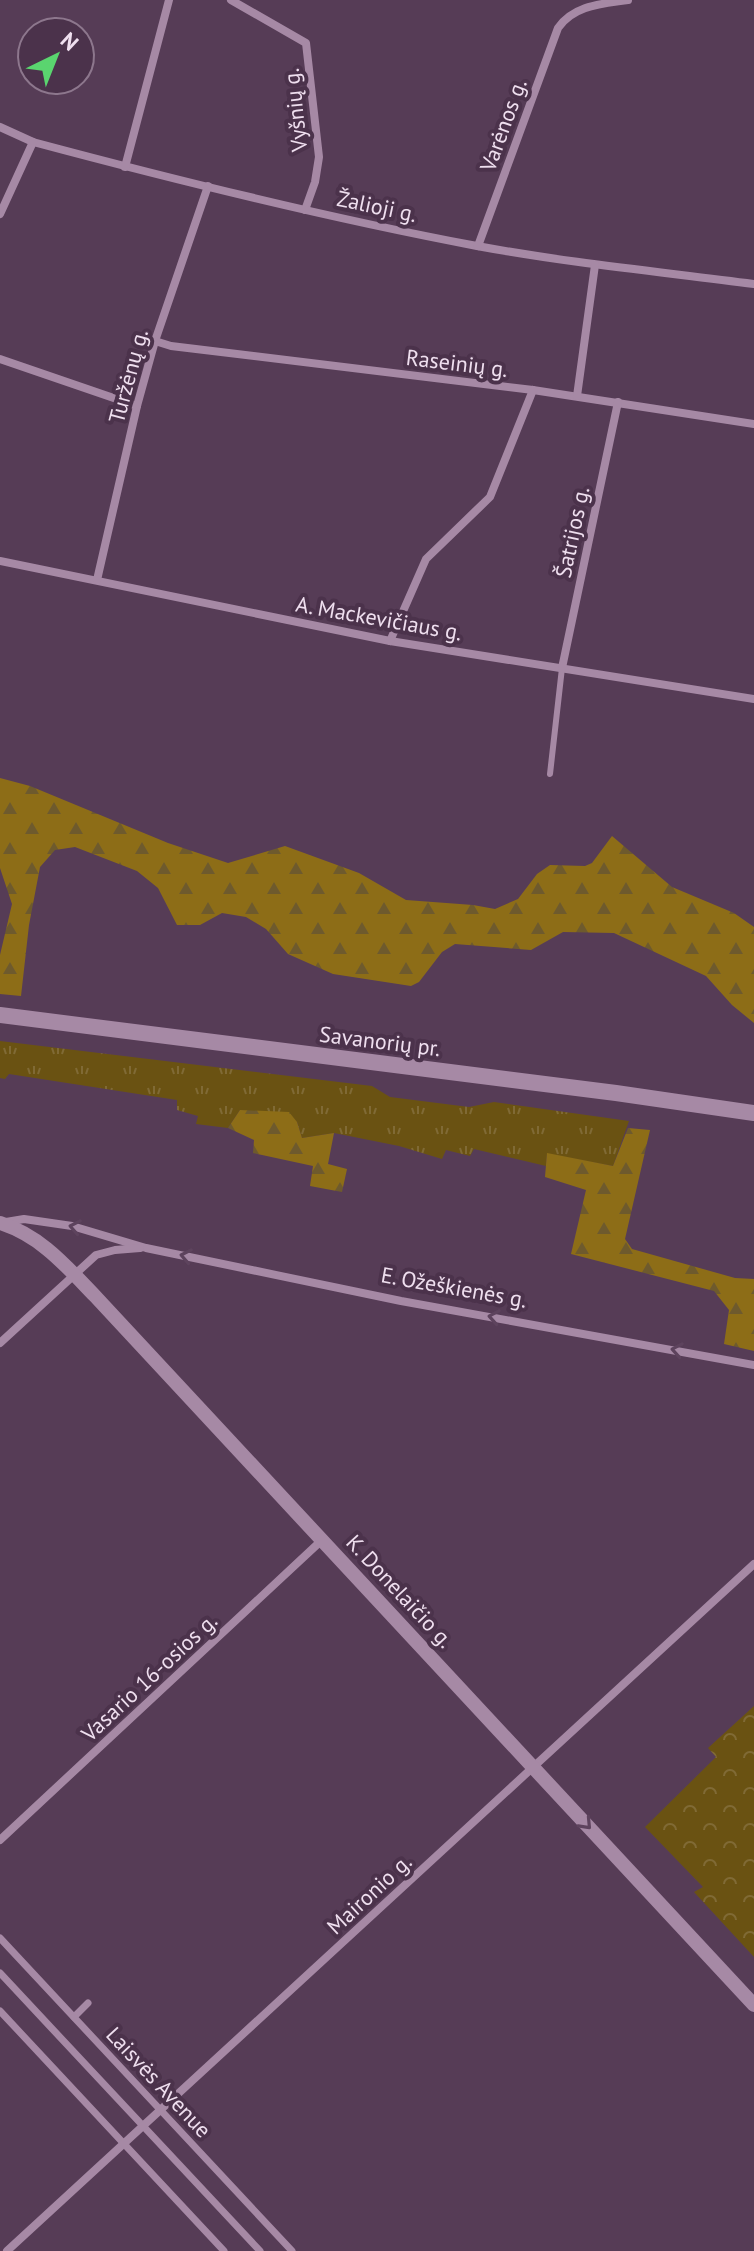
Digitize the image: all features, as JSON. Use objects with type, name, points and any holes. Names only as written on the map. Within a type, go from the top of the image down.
[{"type":"main road","name":"Savanorių pr.","points":[[0,1015],[754,1113]]},
{"type":"street","points":[[125,167],[169,0]]},
{"type":"street","name":"Vyšnių g.","points":[[231,0],[306,43],[319,157],[315,182],[305,210]]},
{"type":"street","name":"Varėnos g.","points":[[478,246],[558,28],[565,18],[590,6],[628,0]]},
{"type":"street","name":"Žalioji g.","points":[[0,127],[33,142],[305,210],[478,246],[595,265],[754,284]]},
{"type":"street","points":[[0,214],[33,142]]},
{"type":"street","name":"Turžėnų g.","points":[[97,580],[155,341],[208,186]]},
{"type":"street","points":[[577,396],[595,265]]},
{"type":"street","name":"Raseinių g.","points":[[155,341],[171,346],[577,396],[754,424]]},
{"type":"street","points":[[0,359],[137,406]]},
{"type":"street","points":[[390,641],[426,559],[490,497],[533,390]]},
{"type":"street","name":"Šatrijos g.","points":[[562,668],[618,402]]},
{"type":"street","name":"A. Mackevičiaus g.","points":[[0,561],[390,641],[754,699]]},
{"type":"street","name":"E. Ožeškienės g.","points":[[1,1223],[24,1219],[72,1226],[146,1248],[401,1301],[754,1365]]},
{"type":"street","name":"K. Donelaičio g.","points":[[1,1223],[27,1232],[74,1274],[754,2005]]},
{"type":"street","name":"E. Ožeškienės g.","points":[[0,1343],[96,1255],[146,1248]]},
{"type":"street","name":"Vasario 16-osios g.","points":[[0,1840],[322,1540]]},
{"type":"street","name":"Maironio g.","points":[[7,2251],[754,1564]]},
{"type":"street","name":"Laisvės Avenue","points":[[0,1938],[292,2251]]},
{"type":"street","points":[[0,1973],[260,2251]]},
{"type":"street","points":[[74,2017],[88,2003]]},
{"type":"street","points":[[0,2011],[224,2251]]},
{"type":"lane","points":[[550,774],[562,668]]},
{"type":"green space","points":[[0,778],[30,786],[168,843],[228,863],[285,846],[359,873],[406,900],[495,909],[518,899],[537,874],[550,865],[585,866],[592,863],[612,836],[672,887],[734,913],[754,927],[754,1023],[732,1005],[706,976],[614,933],[563,932],[531,950],[455,944],[442,952],[419,982],[411,986],[333,974],[288,954],[266,929],[246,917],[222,913],[200,925],[177,925],[158,888],[137,871],[75,847],[55,850],[40,867],[29,925],[21,996],[0,994],[0,955],[12,904],[0,868]]},
{"type":"green space","points":[[0,1041],[372,1086],[390,1097],[469,1107],[494,1102],[629,1121],[613,1166],[547,1154],[546,1166],[474,1149],[470,1156],[446,1150],[442,1159],[399,1146],[334,1133],[302,1138],[297,1122],[240,1110],[228,1128],[196,1124],[198,1116],[177,1110],[177,1100],[9,1074],[5,1079],[0,1078]]},
{"type":"green space","points":[[240,1110],[289,1112],[297,1122],[302,1138],[334,1133],[328,1164],[347,1169],[342,1192],[310,1186],[313,1166],[253,1153],[254,1140],[228,1128]]},
{"type":"green space","points":[[628,1128],[650,1130],[625,1239],[632,1249],[735,1278],[754,1279],[754,1351],[724,1344],[729,1310],[714,1291],[571,1254],[586,1190],[545,1177],[547,1153],[613,1166]]},
{"type":"green space","points":[[754,1706],[754,1957],[694,1892],[703,1887],[645,1827],[716,1757],[708,1748]]}]
